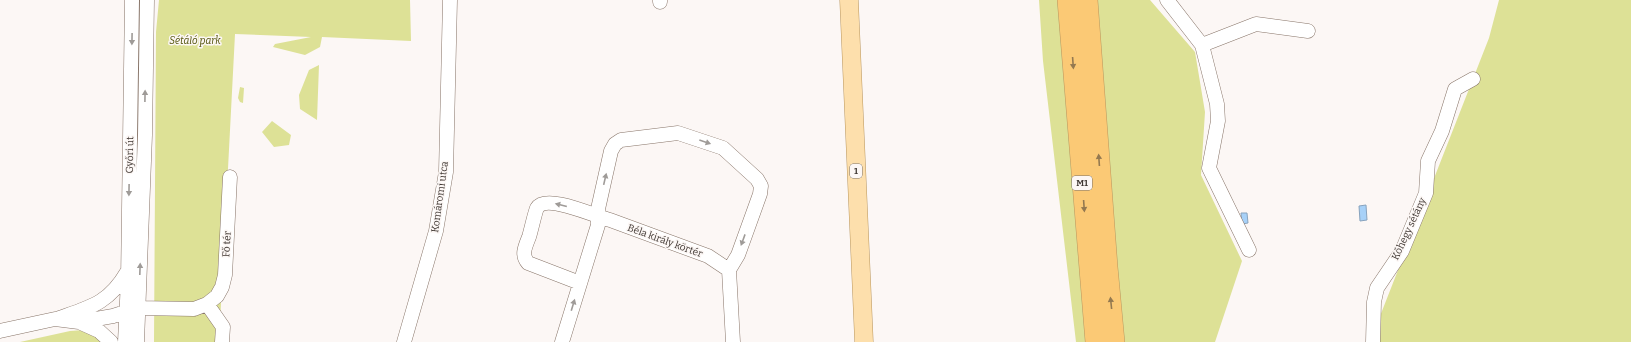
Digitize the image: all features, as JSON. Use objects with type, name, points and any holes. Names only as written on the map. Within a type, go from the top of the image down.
[{"type":"highway","name":"M1","points":[[1068,0],[1080,24],[1114,342]]},
{"type":"highway","name":"M1","points":[[1087,0],[1080,24],[1096,342]]},
{"type":"main road","name":"1","points":[[849,0],[864,342]]},
{"type":"street","name":"Győri út","points":[[132,0],[128,272],[132,309]]},
{"type":"street","name":"Győri út","points":[[132,309],[145,135],[147,0]]},
{"type":"street","name":"Komáromi utca","points":[[404,342],[436,231],[446,172],[450,0]]},
{"type":"street","points":[[1167,0],[1202,45],[1218,104],[1218,121],[1209,168],[1249,250]]},
{"type":"street","points":[[1202,45],[1256,24],[1308,31]]},
{"type":"street","name":"Kőhegy sétány","points":[[1373,342],[1374,302],[1377,288],[1402,251],[1426,193],[1428,161],[1442,131],[1455,89],[1473,79]]},
{"type":"street","points":[[562,342],[598,225],[598,209],[611,151],[615,144],[621,140],[678,133],[724,148],[757,179],[761,186],[760,194],[738,255],[729,270],[731,281],[733,342]]},
{"type":"street","name":"Fő tér","points":[[207,304],[217,296],[222,287],[225,275],[230,177]]},
{"type":"street","name":"Béla király körtér","points":[[580,283],[528,263],[525,259],[524,252],[537,209],[541,205],[550,202],[561,204],[610,220],[708,256],[729,270]]},
{"type":"street","points":[[95,306],[114,292],[128,272]]},
{"type":"street","points":[[4,330],[55,319],[95,306],[115,306],[132,309],[194,309],[207,304],[223,327],[222,342]]},
{"type":"street","points":[[79,322],[113,316],[132,309]]},
{"type":"street","points":[[125,342],[132,309]]},
{"type":"street","points":[[132,309],[137,342]]},
{"type":"street","points":[[55,319],[79,322],[99,331],[111,342]]},
{"type":"green space","name":"Sétáló park","points":[[159,0],[410,0],[411,41],[322,37],[320,47],[305,55],[273,47],[275,44],[311,37],[235,34],[219,342],[154,342],[156,32]]},
{"type":"green space","points":[[1039,0],[1150,0],[1195,52],[1205,112],[1201,175],[1242,261],[1215,342],[1076,342],[1043,61]]},
{"type":"green space","points":[[1499,0],[1631,0],[1631,342],[1374,342],[1373,334],[1489,38]]},
{"type":"green space","points":[[319,65],[317,120],[300,109],[299,95],[309,70]]},
{"type":"green space","points":[[240,87],[244,88],[243,103],[240,102],[238,98]]},
{"type":"green space","points":[[272,121],[291,135],[289,145],[274,147],[262,132]]},
{"type":"green space","points":[[84,330],[106,342],[20,342],[70,331]]},
{"type":"water","points":[[1366,205],[1367,220],[1360,221],[1359,206]]},
{"type":"water","points":[[1241,213],[1247,213],[1248,223],[1242,224]]}]
